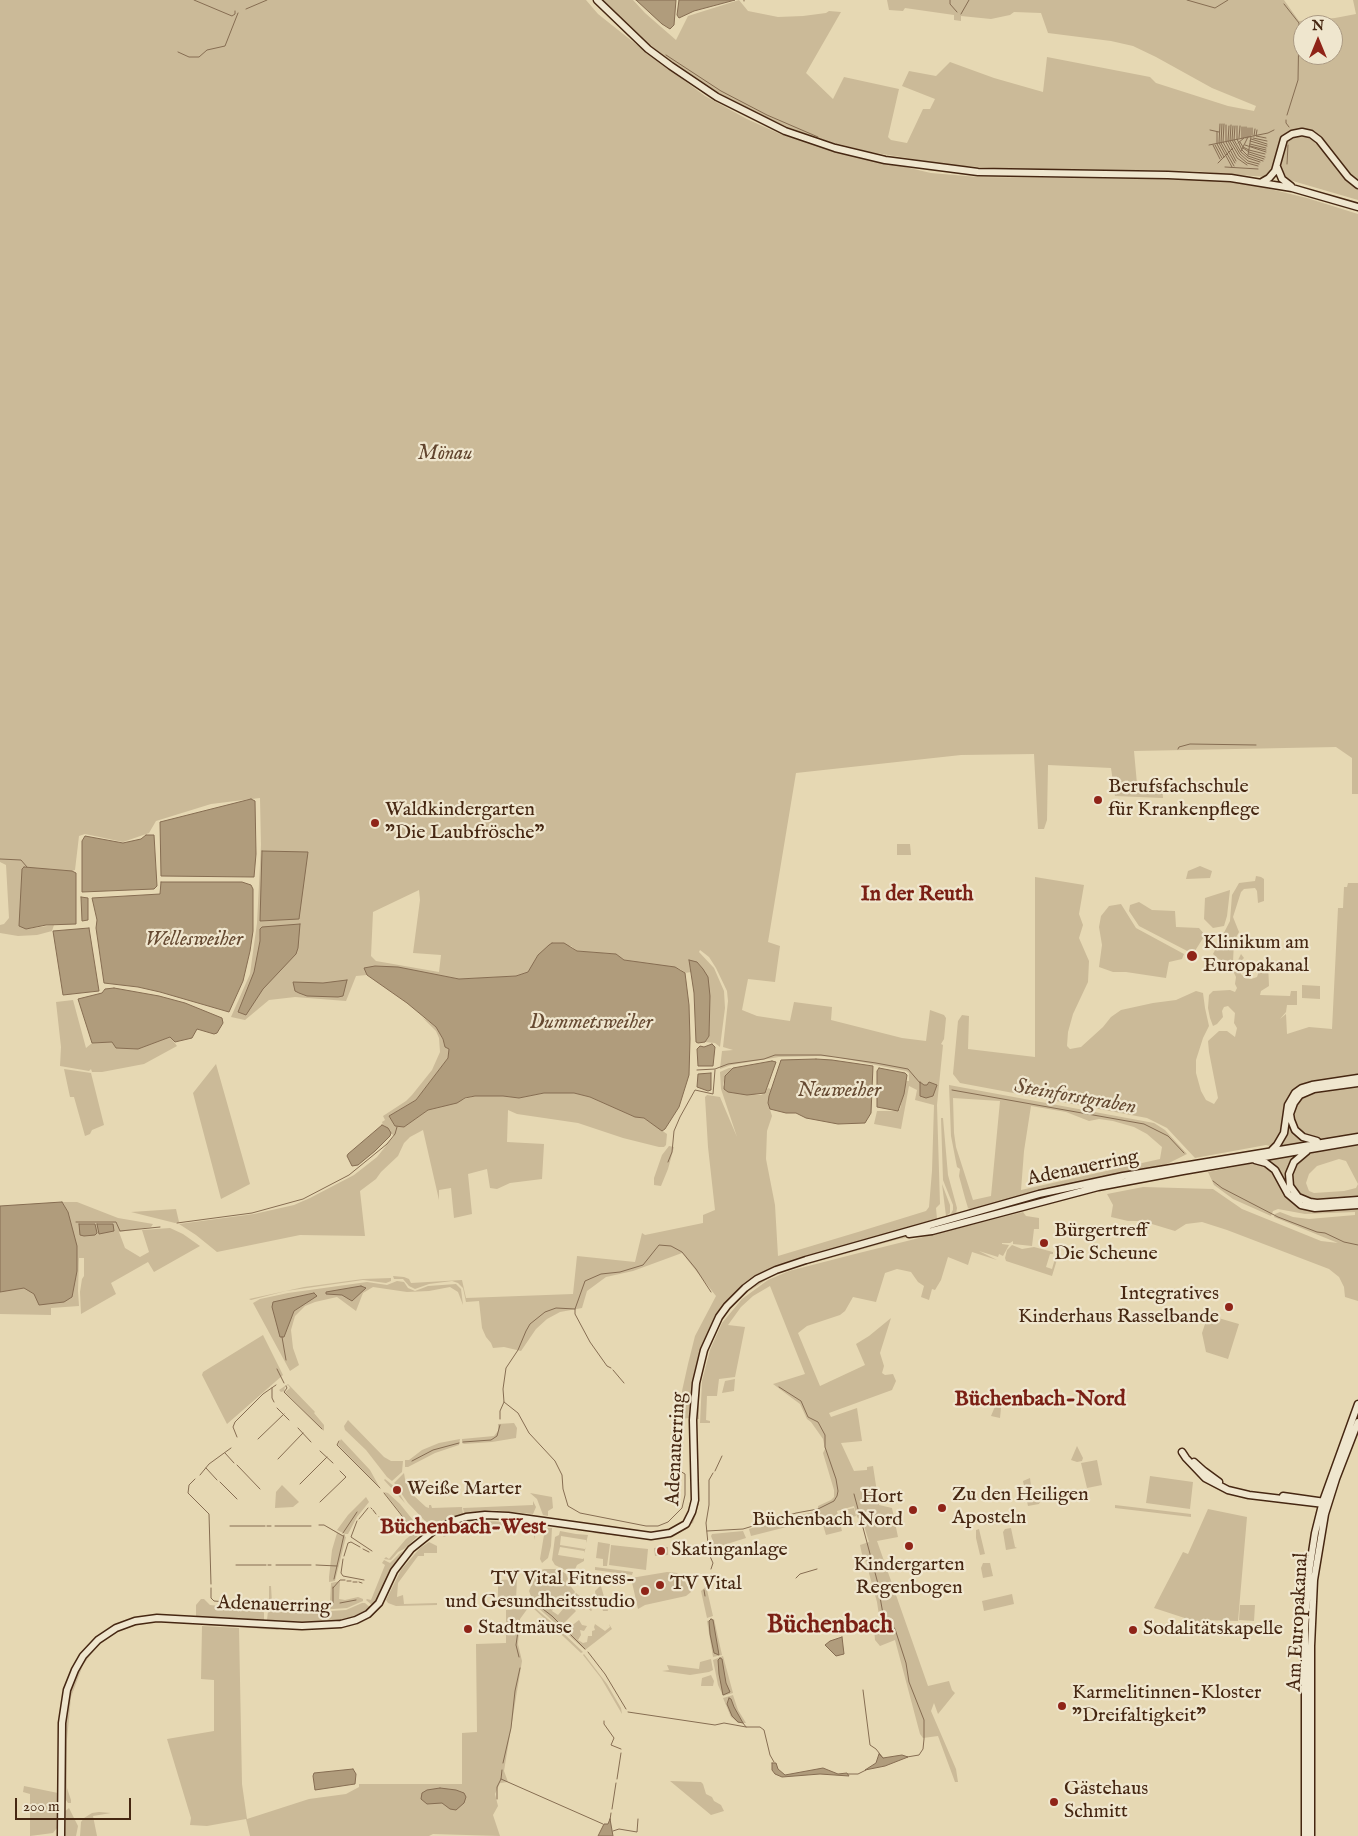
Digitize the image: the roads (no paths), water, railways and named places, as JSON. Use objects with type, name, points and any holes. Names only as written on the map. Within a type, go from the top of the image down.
[{"type":"main road","points":[[597,0],[648,49],[717,97],[785,131],[835,148],[894,162],[978,172],[1168,175],[1231,178],[1292,188],[1358,207]]},
{"type":"main road","points":[[1262,182],[1271,176],[1277,165],[1281,145],[1286,137],[1298,132],[1308,133],[1319,140],[1348,178],[1358,185]]},
{"type":"main road","points":[[1277,165],[1282,179],[1292,188]]},
{"type":"main road","points":[[1271,1151],[1277,1146],[1284,1133],[1288,1105],[1295,1093],[1302,1088],[1312,1085],[1358,1078]]},
{"type":"main road","points":[[1323,1142],[1309,1140],[1295,1130],[1290,1114],[1294,1103],[1300,1095],[1314,1089],[1358,1083]]},
{"type":"main road","points":[[1290,1150],[1358,1136]]},
{"type":"main road","points":[[1290,1150],[1313,1149],[1358,1142]]},
{"type":"main road","points":[[1313,1149],[1300,1156],[1291,1167],[1289,1180],[1294,1192],[1303,1200],[1317,1203],[1358,1200]]},
{"type":"main road","name":"Adenauerring","points":[[1207,1165],[1271,1151],[1290,1150]]},
{"type":"main road","name":"Adenauerring","points":[[60,1836],[62,1723],[66,1697],[78,1663],[87,1651],[104,1636],[128,1623],[157,1618],[302,1626],[341,1624],[356,1620],[368,1614],[379,1603],[394,1571],[411,1549],[436,1530],[466,1517],[486,1515],[508,1516],[645,1536],[670,1534],[686,1524],[693,1508],[695,1490],[692,1435],[696,1383],[704,1350],[719,1317],[733,1299],[757,1279],[776,1270],[886,1238],[932,1231],[965,1219],[1123,1176],[1252,1159],[1290,1150]]},
{"type":"main road","points":[[1252,1159],[1266,1163],[1275,1170],[1288,1194],[1301,1204],[1315,1208],[1358,1206]]},
{"type":"main road","name":"Am Europakanal","points":[[1305,1836],[1307,1588],[1313,1544],[1324,1503],[1358,1404]]},
{"type":"main road","name":"Am Europakanal","points":[[1324,1503],[1358,1422]]},
{"type":"main road","points":[[1182,1452],[1204,1471],[1229,1486],[1251,1492],[1324,1503],[1249,1495],[1228,1490],[1205,1478],[1182,1452]]},
{"type":"main road","name":"Am Europakanal","points":[[1307,1714],[1311,1836]]},
{"type":"water","points":[[636,0],[676,0],[674,25],[670,29],[662,24]]},
{"type":"water","points":[[679,0],[735,0],[694,11],[679,18],[677,15]]},
{"type":"water","points":[[251,799],[255,801],[256,854],[254,877],[161,876],[160,822]]},
{"type":"water","points":[[146,835],[154,835],[157,886],[154,889],[82,892],[82,841],[85,836],[123,843],[141,839]]},
{"type":"water","points":[[262,851],[308,852],[299,919],[260,921]]},
{"type":"water","points":[[24,867],[72,871],[76,873],[76,924],[46,925],[26,929],[19,926],[22,869]]},
{"type":"water","name":"Wellesweiher","points":[[161,882],[242,882],[251,885],[253,889],[253,931],[250,951],[243,981],[229,1012],[160,992],[104,983],[96,928],[97,920],[92,898],[160,894]]},
{"type":"water","points":[[81,897],[88,898],[88,920],[82,921]]},
{"type":"water","points":[[300,924],[296,954],[263,989],[246,1015],[238,1012],[254,972],[260,941],[260,929],[262,927]]},
{"type":"water","points":[[89,928],[99,991],[63,995],[53,931]]},
{"type":"water","name":"Dummetsweiher","points":[[552,943],[564,943],[577,951],[616,954],[624,960],[675,967],[685,973],[689,1005],[689,1075],[679,1107],[665,1129],[662,1131],[644,1118],[635,1117],[590,1097],[574,1093],[544,1093],[519,1098],[475,1096],[465,1098],[457,1103],[428,1110],[404,1127],[395,1126],[389,1116],[416,1100],[448,1058],[449,1049],[445,1047],[436,1027],[407,1003],[367,975],[364,968],[375,966],[398,967],[459,979],[516,976],[528,972],[538,955]]},
{"type":"water","points":[[689,960],[697,962],[708,977],[710,996],[709,1036],[705,1042],[696,1042],[694,993]]},
{"type":"water","points":[[347,980],[343,996],[338,997],[307,996],[295,991],[293,982],[323,983]]},
{"type":"water","points":[[114,988],[185,1003],[222,1018],[223,1023],[217,1033],[214,1034],[197,1029],[192,1038],[175,1042],[170,1037],[138,1049],[116,1048],[112,1042],[92,1043],[78,999],[102,993],[105,989]]},
{"type":"water","points":[[712,1044],[715,1047],[713,1066],[698,1066],[697,1049],[700,1046],[704,1047]]},
{"type":"water","name":"Neuweiher","points":[[816,1059],[873,1066],[871,1113],[865,1123],[838,1124],[806,1118],[796,1113],[786,1113],[770,1109],[768,1103],[769,1096],[781,1060]]},
{"type":"water","points":[[772,1061],[776,1062],[765,1093],[747,1095],[728,1092],[724,1089],[725,1076],[733,1068]]},
{"type":"water","points":[[879,1068],[907,1075],[904,1094],[898,1111],[877,1107],[877,1071]]},
{"type":"water","points":[[711,1073],[711,1090],[708,1091],[697,1087],[698,1074]]},
{"type":"water","points":[[920,1082],[924,1085],[927,1085],[929,1082],[937,1085],[933,1096],[926,1098],[920,1096]]},
{"type":"water","points":[[382,1125],[388,1128],[391,1133],[390,1136],[358,1165],[352,1166],[347,1156],[348,1154]]},
{"type":"water","points":[[62,1202],[68,1212],[77,1246],[77,1271],[72,1297],[64,1302],[39,1305],[34,1294],[24,1288],[0,1292],[0,1206]]},
{"type":"water","points":[[79,1224],[95,1224],[97,1233],[95,1235],[80,1235]]},
{"type":"water","points":[[97,1224],[113,1224],[114,1231],[99,1234]]},
{"type":"water","points":[[361,1286],[366,1288],[352,1301],[342,1295],[326,1294],[326,1292]]},
{"type":"water","points":[[314,1293],[317,1296],[294,1311],[284,1337],[280,1337],[272,1307],[273,1302]]},
{"type":"water","points":[[713,1620],[719,1655],[714,1653],[710,1634],[709,1621]]},
{"type":"water","points":[[842,1637],[844,1654],[836,1656],[825,1645]]},
{"type":"water","points":[[722,1659],[726,1683],[730,1692],[723,1695],[719,1674],[718,1660]]},
{"type":"water","points":[[729,1698],[743,1723],[738,1722],[732,1716],[727,1704]]},
{"type":"water","points":[[879,1754],[883,1758],[902,1755],[908,1757],[885,1766],[865,1770],[876,1763]]},
{"type":"water","points":[[772,1763],[776,1763],[778,1769],[785,1775],[823,1768],[838,1774],[847,1773],[849,1776],[820,1774],[782,1777],[775,1774],[772,1770]]},
{"type":"water","points":[[353,1769],[356,1774],[355,1784],[315,1790],[314,1773]]},
{"type":"water","points":[[440,1788],[464,1793],[466,1797],[464,1803],[456,1810],[450,1809],[442,1803],[427,1804],[421,1799],[422,1793],[427,1790]]},
{"type":"water","points":[[610,1819],[613,1836],[598,1836],[604,1824],[608,1824]]},
{"type":"waterway","points":[[194,0],[232,16],[235,14],[235,11]]},
{"type":"waterway","points":[[246,9],[267,0]]},
{"type":"waterway","points":[[950,0],[950,4],[957,12]]},
{"type":"waterway","points":[[961,14],[969,0]]},
{"type":"waterway","points":[[1187,0],[1215,8],[1228,0]]},
{"type":"waterway","points":[[1284,4],[1299,23],[1298,80],[1287,115]]},
{"type":"waterway","points":[[178,52],[189,57],[199,57],[207,50],[225,46],[238,13]]},
{"type":"waterway","points":[[666,55],[721,91],[767,115],[818,137]]},
{"type":"waterway","points":[[1286,120],[1289,127]]},
{"type":"waterway","points":[[1220,124],[1219,143],[1232,167]]},
{"type":"waterway","points":[[1222,124],[1221,143],[1234,166]]},
{"type":"waterway","points":[[1224,124],[1223,142],[1235,163]]},
{"type":"waterway","points":[[1226,125],[1226,142],[1236,161]]},
{"type":"waterway","points":[[1231,125],[1230,141],[1239,156],[1247,163],[1258,166]]},
{"type":"waterway","points":[[1229,126],[1228,141],[1237,158],[1247,165]]},
{"type":"waterway","points":[[1233,126],[1232,140],[1240,154],[1248,161],[1259,164]]},
{"type":"waterway","points":[[1235,126],[1234,140],[1241,152],[1248,158],[1260,162]]},
{"type":"waterway","points":[[1237,126],[1237,139],[1242,150],[1248,156]]},
{"type":"waterway","points":[[1239,138],[1240,126]]},
{"type":"waterway","points":[[1242,127],[1242,138]]},
{"type":"waterway","points":[[1238,143],[1244,138],[1244,127]]},
{"type":"waterway","points":[[1246,127],[1246,138]]},
{"type":"waterway","points":[[1248,128],[1248,137]]},
{"type":"waterway","points":[[1250,128],[1250,137]]},
{"type":"waterway","points":[[1252,128],[1252,135]]},
{"type":"waterway","points":[[1254,136],[1255,129]]},
{"type":"waterway","points":[[1210,130],[1219,132]]},
{"type":"waterway","points":[[1257,130],[1256,136],[1266,138]]},
{"type":"waterway","points":[[1209,145],[1268,133],[1274,130]]},
{"type":"waterway","points":[[1217,132],[1217,144],[1224,157]]},
{"type":"waterway","points":[[1241,151],[1248,137]]},
{"type":"waterway","points":[[1248,155],[1251,137]]},
{"type":"waterway","points":[[1253,138],[1267,141]]},
{"type":"waterway","points":[[1251,139],[1267,144]]},
{"type":"waterway","points":[[1250,141],[1267,146]]},
{"type":"waterway","points":[[1240,142],[1243,147],[1249,150],[1265,154]]},
{"type":"waterway","points":[[1250,144],[1266,148]]},
{"type":"waterway","points":[[1213,145],[1220,159]]},
{"type":"waterway","points":[[1215,145],[1222,158]]},
{"type":"waterway","points":[[1245,145],[1266,152]]},
{"type":"waterway","points":[[1287,164],[1288,145]]},
{"type":"waterway","points":[[1250,146],[1266,150]]},
{"type":"waterway","points":[[1218,163],[1233,148]]},
{"type":"waterway","points":[[1243,148],[1265,157]]},
{"type":"waterway","points":[[1249,154],[1264,159]]},
{"type":"waterway","points":[[1248,156],[1263,161]]},
{"type":"waterway","points":[[1225,167],[1258,169]]},
{"type":"waterway","points":[[1178,749],[1190,744],[1256,745]]},
{"type":"waterway","points":[[0,859],[21,860],[27,867]]},
{"type":"waterway","name":"Steinforstgraben","points":[[697,1070],[715,1069],[728,1064],[764,1059],[775,1055],[821,1055],[908,1069],[920,1083]]},
{"type":"waterway","points":[[668,1162],[672,1152],[674,1131],[680,1117],[695,1090],[713,1094],[715,1070]]},
{"type":"waterway","name":"Steinforstgraben","points":[[952,1090],[1144,1124],[1168,1136],[1184,1153]]},
{"type":"waterway","name":"Steinforstgraben","points":[[177,1223],[252,1213],[303,1199],[349,1175],[387,1144],[395,1134],[397,1127]]},
{"type":"waterway","name":"Steinforstgraben","points":[[1213,1181],[1222,1188],[1278,1217],[1317,1232],[1325,1233],[1344,1242],[1358,1245]]},
{"type":"waterway","name":"Steinforstgraben","points":[[76,1222],[116,1222],[120,1231],[160,1227]]},
{"type":"waterway","points":[[611,1368],[607,1366],[590,1342],[575,1314],[585,1281],[601,1274],[620,1272],[643,1265],[659,1245],[671,1246],[682,1252],[711,1292]]},
{"type":"waterway","points":[[500,1419],[500,1411],[504,1402],[503,1389],[506,1368],[518,1350],[530,1324],[545,1312],[556,1308],[575,1309]]},
{"type":"waterway","points":[[282,1337],[286,1360]]},
{"type":"waterway","points":[[277,1369],[284,1383]]},
{"type":"waterway","points":[[613,1370],[624,1383]]},
{"type":"waterway","points":[[237,1437],[233,1427],[235,1422],[263,1394],[276,1385]]},
{"type":"waterway","points":[[286,1386],[287,1388],[284,1392],[322,1429]]},
{"type":"waterway","points":[[707,1531],[743,1529],[796,1513],[818,1509],[834,1501],[837,1496],[836,1479],[825,1447],[825,1435],[818,1422],[808,1417],[801,1401],[779,1387]]},
{"type":"waterway","points":[[272,1388],[274,1402]]},
{"type":"waterway","points":[[504,1402],[518,1413],[529,1433],[555,1461],[562,1475],[563,1489],[568,1506],[580,1513],[646,1526],[658,1526],[668,1522],[682,1508],[685,1495],[685,1474],[680,1471]]},
{"type":"waterway","points":[[277,1408],[289,1420]]},
{"type":"waterway","points":[[258,1439],[284,1414]]},
{"type":"waterway","points":[[463,1442],[491,1440],[497,1436],[500,1425]]},
{"type":"waterway","points":[[298,1428],[311,1442]]},
{"type":"waterway","points":[[278,1459],[303,1433]]},
{"type":"waterway","points":[[339,1441],[337,1445],[380,1488]]},
{"type":"waterway","points":[[412,1461],[433,1450],[459,1443]]},
{"type":"waterway","points":[[200,1475],[209,1464],[231,1448]]},
{"type":"waterway","points":[[320,1451],[333,1463]]},
{"type":"waterway","points":[[225,1453],[234,1463]]},
{"type":"waterway","points":[[715,1471],[722,1456]]},
{"type":"waterway","points":[[300,1484],[327,1457]]},
{"type":"waterway","points":[[237,1465],[260,1489]]},
{"type":"waterway","points":[[206,1468],[217,1480]]},
{"type":"waterway","points":[[320,1502],[346,1477],[340,1471]]},
{"type":"waterway","points":[[711,1569],[713,1563],[709,1554],[706,1523],[709,1505],[709,1480],[713,1473]]},
{"type":"waterway","points":[[195,1479],[189,1485],[188,1493],[209,1514],[211,1584]]},
{"type":"waterway","points":[[220,1482],[237,1499]]},
{"type":"waterway","points":[[384,1493],[406,1521]]},
{"type":"waterway","points":[[854,1494],[877,1580],[883,1614],[895,1629],[906,1663],[909,1682],[924,1720],[923,1749],[919,1755],[907,1757]]},
{"type":"waterway","points":[[359,1519],[368,1508]]},
{"type":"waterway","points":[[373,1510],[376,1514]]},
{"type":"waterway","points":[[343,1533],[357,1512]]},
{"type":"waterway","points":[[379,1517],[383,1520]]},
{"type":"waterway","points":[[357,1521],[351,1537],[372,1551]]},
{"type":"waterway","points":[[319,1525],[324,1525],[343,1536]]},
{"type":"waterway","points":[[230,1526],[265,1526]]},
{"type":"waterway","points":[[275,1526],[311,1526]]},
{"type":"waterway","points":[[334,1579],[344,1535]]},
{"type":"waterway","points":[[344,1556],[348,1543],[351,1542],[360,1547]]},
{"type":"waterway","points":[[363,1549],[369,1552]]},
{"type":"waterway","points":[[343,1559],[341,1573],[343,1576],[364,1580]]},
{"type":"waterway","points":[[236,1565],[266,1565]]},
{"type":"waterway","points":[[276,1565],[311,1565]]},
{"type":"waterway","points":[[316,1565],[337,1566]]},
{"type":"waterway","points":[[796,1578],[800,1574],[817,1569]]},
{"type":"waterway","points":[[333,1588],[340,1580],[345,1580]]},
{"type":"waterway","points":[[269,1605],[309,1607],[330,1605],[333,1603],[333,1587]]},
{"type":"waterway","points":[[211,1588],[211,1598],[214,1601],[267,1605]]},
{"type":"waterway","points":[[704,1590],[705,1596]]},
{"type":"waterway","points":[[340,1603],[356,1600]]},
{"type":"waterway","points":[[535,1603],[552,1616],[585,1649]]},
{"type":"waterway","points":[[519,1624],[516,1645],[519,1657]]},
{"type":"waterway","points":[[588,1652],[605,1674],[626,1709]]},
{"type":"waterway","points":[[503,1763],[511,1728],[515,1691],[520,1668]]},
{"type":"waterway","points":[[863,1690],[870,1745],[883,1758]]},
{"type":"waterway","points":[[628,1712],[715,1725],[724,1723],[746,1727]]},
{"type":"waterway","points":[[604,1721],[604,1724],[614,1738],[611,1745],[621,1749]]},
{"type":"waterway","points":[[743,1723],[746,1727],[760,1727],[764,1730],[770,1755],[774,1762]]},
{"type":"waterway","points":[[617,1779],[621,1753]]},
{"type":"waterway","points":[[497,1799],[497,1787],[501,1779],[502,1770]]},
{"type":"waterway","points":[[848,1774],[858,1774],[866,1770]]},
{"type":"waterway","points":[[501,1779],[603,1824]]},
{"type":"waterway","points":[[612,1809],[616,1783]]},
{"type":"waterway","points":[[610,1820],[611,1813]]},
{"type":"waterway","points":[[613,1831],[619,1829],[637,1832],[638,1819]]},
{"type":"place","name":"Berufsfachschule für Krankenpflege","points":[[1098,800]]},
{"type":"place","name":"Waldkindergarten \"Die Laubfrösche\"","points":[[375,823]]},
{"type":"place","name":"Klinikum am Europakanal","points":[[1192,956]]},
{"type":"place","name":"Bürgertreff Die Scheune","points":[[1044,1243]]},
{"type":"place","name":"Integratives Kinderhaus Rasselbande","points":[[1229,1307]]},
{"type":"place","name":"Weiße Marter","points":[[397,1490]]},
{"type":"place","name":"Zu den Heiligen Aposteln","points":[[942,1508]]},
{"type":"place","name":"Hort Büchenbach Nord","points":[[913,1510]]},
{"type":"place","name":"Kindergarten Regenbogen","points":[[909,1546]]},
{"type":"place","name":"Skatinganlage","points":[[661,1551]]},
{"type":"place","name":"TV Vital","points":[[660,1585]]},
{"type":"place","name":"TV Vital Fitness- und Gesundheitsstudio","points":[[645,1591]]},
{"type":"place","name":"Stadtmäuse","points":[[468,1629]]},
{"type":"place","name":"Sodalitätskapelle","points":[[1133,1630]]},
{"type":"place","name":"Karmelitinnen-Kloster \"Dreifaltigkeit\"","points":[[1062,1706]]},
{"type":"place","name":"Gästehaus Schmitt","points":[[1054,1802]]},
{"type":"district","name":"In der Reuth","points":[[917,896]]},
{"type":"district","name":"Büchenbach-Nord","points":[[1040,1400]]},
{"type":"district","name":"Büchenbach-West","points":[[463,1528]]},
{"type":"district","name":"Büchenbach","points":[[830,1627]]},
{"type":"park label","name":"Mönau","points":[[445,455]]}]
